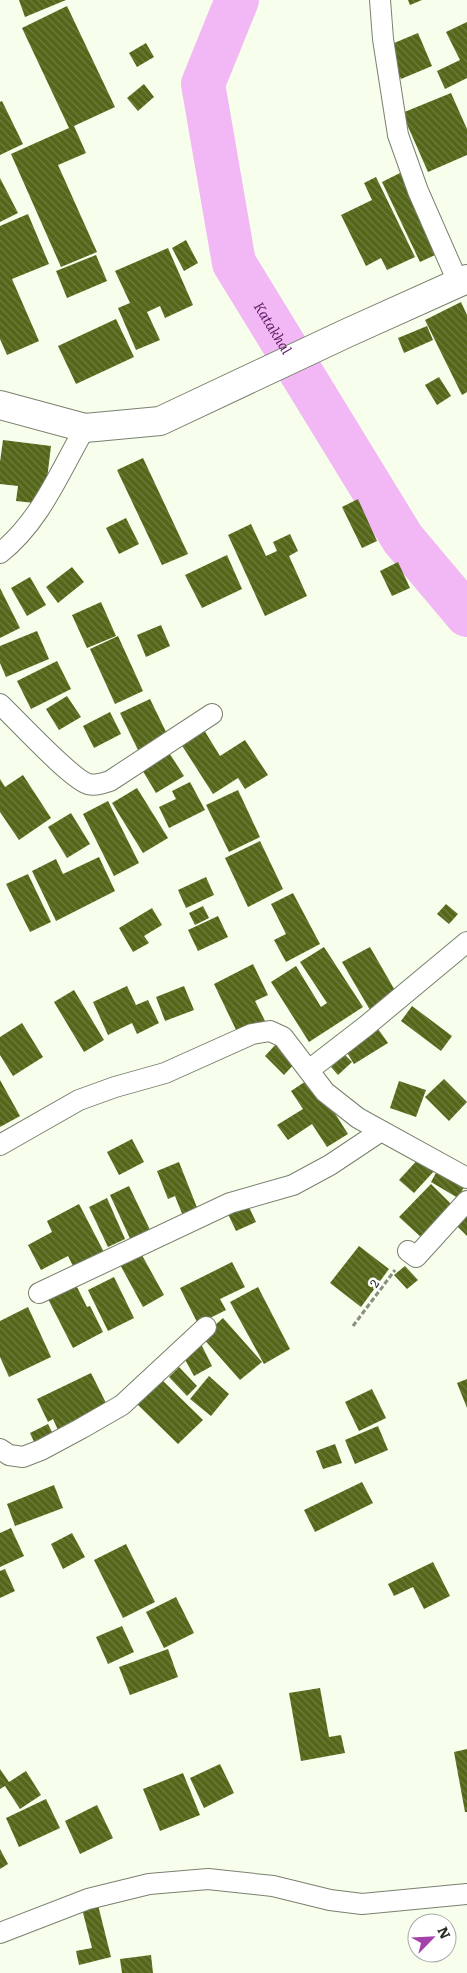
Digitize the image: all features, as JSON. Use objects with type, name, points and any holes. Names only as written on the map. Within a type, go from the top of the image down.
[{"type":"street","points":[[0,405],[85,428],[160,421],[463,281],[418,191],[398,135],[383,39],[380,0]]},
{"type":"street","points":[[0,553],[14,542],[36,515],[85,428]]},
{"type":"street","points":[[0,704],[67,768],[86,783],[96,785],[110,781],[212,714]]},
{"type":"street","points":[[309,1070],[366,1026],[467,942]]},
{"type":"street","points":[[0,1145],[79,1100],[115,1087],[166,1073],[252,1034],[270,1031],[283,1037],[326,1092],[358,1118],[467,1178]]},
{"type":"street","points":[[39,1293],[230,1204],[292,1185],[330,1165],[382,1131]]},
{"type":"street","points":[[408,1251],[416,1257],[467,1200]]},
{"type":"street","points":[[0,1449],[8,1455],[23,1457],[41,1450],[122,1405],[206,1327]]},
{"type":"street","points":[[0,1933],[88,1899],[149,1884],[208,1879],[273,1886],[330,1900],[362,1904],[467,1894]]},
{"type":"path","name":"2","points":[[353,1326],[408,1251]]},
{"type":"building","points":[[19,0],[66,0],[25,17]]},
{"type":"building","points":[[408,0],[422,0],[410,5]]},
{"type":"building","points":[[67,6],[115,107],[74,126],[86,153],[58,165],[97,252],[61,267],[11,154],[69,128],[22,28]]},
{"type":"building","points":[[467,22],[467,78],[445,89],[437,71],[460,60],[446,32]]},
{"type":"building","points":[[418,33],[432,66],[401,79],[387,46]]},
{"type":"building","points":[[146,43],[154,57],[137,67],[129,53]]},
{"type":"building","points":[[144,84],[154,97],[138,111],[127,98]]},
{"type":"building","points":[[451,93],[467,129],[467,155],[428,172],[402,113]]},
{"type":"building","points":[[2,101],[23,144],[0,155],[0,102]]},
{"type":"building","points":[[412,167],[450,248],[420,262],[382,182]]},
{"type":"building","points":[[376,177],[415,257],[387,270],[381,258],[366,266],[341,215],[372,200],[364,183]]},
{"type":"building","points":[[0,178],[18,213],[0,222]]},
{"type":"building","points":[[28,214],[49,264],[12,279],[39,341],[7,355],[0,339],[0,226]]},
{"type":"building","points":[[186,240],[198,263],[184,271],[172,248]]},
{"type":"building","points":[[168,248],[193,305],[165,318],[160,306],[147,312],[160,340],[136,350],[118,308],[130,303],[115,271]]},
{"type":"building","points":[[96,255],[107,281],[67,298],[56,271]]},
{"type":"building","points":[[461,302],[467,315],[467,392],[462,395],[425,320]]},
{"type":"building","points":[[116,319],[134,357],[76,384],[58,346]]},
{"type":"building","points":[[427,326],[433,340],[404,353],[398,338]]},
{"type":"building","points":[[439,377],[451,396],[437,405],[425,385]]},
{"type":"building","points":[[3,440],[51,446],[44,504],[16,501],[18,486],[0,484]]},
{"type":"building","points":[[143,458],[188,554],[162,565],[117,470]]},
{"type":"building","points":[[358,499],[377,541],[362,548],[342,507]]},
{"type":"building","points":[[126,518],[139,544],[119,554],[106,528]]},
{"type":"building","points":[[251,524],[266,556],[277,551],[273,542],[290,534],[298,551],[289,556],[307,596],[265,616],[228,535]]},
{"type":"building","points":[[227,555],[242,589],[202,608],[185,575]]},
{"type":"building","points":[[398,562],[410,588],[392,596],[380,571]]},
{"type":"building","points":[[72,567],[84,582],[58,603],[46,587]]},
{"type":"building","points":[[30,577],[46,605],[27,616],[11,588]]},
{"type":"building","points":[[0,588],[20,628],[0,638]]},
{"type":"building","points":[[101,602],[116,636],[87,648],[72,615]]},
{"type":"building","points":[[161,625],[170,646],[146,657],[137,635]]},
{"type":"building","points":[[37,631],[49,659],[6,677],[0,663],[0,646]]},
{"type":"building","points":[[118,636],[143,691],[115,704],[90,649]]},
{"type":"building","points":[[57,661],[71,689],[31,709],[17,681]]},
{"type":"building","points":[[67,696],[81,717],[59,730],[46,709]]},
{"type":"building","points":[[150,699],[169,738],[139,752],[120,713]]},
{"type":"building","points":[[110,712],[121,734],[94,748],[83,726]]},
{"type":"building","points":[[204,730],[220,756],[245,740],[268,775],[245,789],[238,778],[213,794],[181,744]]},
{"type":"building","points":[[168,751],[184,776],[156,793],[141,768]]},
{"type":"building","points":[[23,775],[51,818],[19,840],[0,812],[0,779],[5,787]]},
{"type":"building","points":[[190,782],[205,810],[169,828],[159,807],[176,799],[172,791]]},
{"type":"building","points":[[137,788],[168,838],[143,853],[112,803]]},
{"type":"building","points":[[238,790],[260,837],[229,852],[206,805]]},
{"type":"building","points":[[108,801],[139,863],[114,876],[83,814]]},
{"type":"building","points":[[71,813],[90,844],[67,858],[48,827]]},
{"type":"building","points":[[260,841],[283,889],[248,907],[225,858]]},
{"type":"building","points":[[99,857],[115,891],[56,921],[32,871],[56,859],[63,874]]},
{"type":"building","points":[[28,874],[51,922],[30,932],[6,884]]},
{"type":"building","points":[[206,877],[214,895],[186,908],[178,890]]},
{"type":"building","points":[[293,893],[320,944],[286,962],[274,940],[286,934],[271,904]]},
{"type":"building","points":[[446,904],[458,914],[449,924],[437,914]]},
{"type":"building","points":[[203,906],[209,918],[195,925],[189,913]]},
{"type":"building","points":[[152,908],[162,925],[144,936],[149,943],[133,952],[119,928]]},
{"type":"building","points":[[218,916],[228,937],[198,951],[188,930]]},
{"type":"building","points":[[324,947],[363,1007],[309,1042],[271,982],[296,966],[321,1007],[327,1003],[300,962]]},
{"type":"building","points":[[370,947],[397,994],[370,1010],[342,962]]},
{"type":"building","points":[[253,964],[268,995],[255,1001],[265,1021],[238,1034],[214,984]]},
{"type":"building","points":[[127,986],[136,1005],[148,1000],[159,1023],[137,1034],[132,1023],[108,1035],[93,1002]]},
{"type":"building","points":[[184,986],[194,1010],[165,1021],[156,997]]},
{"type":"building","points":[[74,990],[104,1040],[84,1052],[54,1002]]},
{"type":"building","points":[[412,1006],[452,1036],[441,1051],[401,1021]]},
{"type":"building","points":[[22,1023],[43,1057],[13,1076],[0,1055],[0,1037]]},
{"type":"building","points":[[376,1026],[388,1043],[354,1064],[343,1046]]},
{"type":"building","points":[[277,1043],[296,1062],[284,1075],[265,1056]]},
{"type":"building","points":[[345,1055],[352,1062],[338,1075],[331,1067]]},
{"type":"building","points":[[312,1077],[348,1134],[327,1147],[312,1124],[288,1140],[277,1125],[303,1109],[291,1091]]},
{"type":"building","points":[[444,1079],[467,1102],[449,1121],[425,1097]]},
{"type":"building","points":[[0,1080],[20,1116],[0,1127]]},
{"type":"building","points":[[399,1081],[426,1090],[416,1117],[390,1108]]},
{"type":"building","points":[[132,1139],[144,1162],[119,1175],[107,1152]]},
{"type":"building","points":[[421,1156],[435,1170],[414,1193],[399,1180]]},
{"type":"building","points":[[179,1162],[198,1210],[183,1216],[175,1196],[168,1199],[157,1171]]},
{"type":"building","points":[[442,1162],[467,1182],[458,1198],[431,1182]]},
{"type":"building","points":[[431,1184],[453,1206],[422,1238],[399,1217]]},
{"type":"building","points":[[129,1186],[153,1236],[133,1245],[110,1195]]},
{"type":"building","points":[[107,1198],[125,1239],[108,1247],[89,1207]]},
{"type":"building","points":[[79,1204],[106,1256],[76,1272],[68,1256],[41,1270],[28,1245],[52,1232],[47,1221]]},
{"type":"building","points":[[248,1205],[256,1222],[236,1231],[228,1214]]},
{"type":"building","points":[[467,1207],[467,1236],[453,1222]]},
{"type":"building","points":[[359,1246],[389,1269],[361,1307],[330,1283]]},
{"type":"building","points":[[138,1248],[164,1295],[143,1307],[117,1259]]},
{"type":"building","points":[[232,1262],[245,1287],[220,1299],[226,1310],[198,1324],[180,1288]]},
{"type":"building","points":[[405,1266],[418,1280],[407,1289],[394,1275]]},
{"type":"building","points":[[114,1277],[134,1318],[108,1331],[88,1290]]},
{"type":"building","points":[[75,1283],[87,1307],[90,1306],[103,1332],[73,1348],[47,1297]]},
{"type":"building","points":[[258,1287],[290,1349],[264,1364],[230,1302]]},
{"type":"building","points":[[28,1307],[51,1357],[9,1377],[0,1357],[0,1321]]},
{"type":"building","points":[[223,1318],[262,1362],[240,1380],[202,1337]]},
{"type":"building","points":[[201,1344],[212,1366],[194,1376],[182,1354]]},
{"type":"building","points":[[179,1367],[197,1386],[187,1396],[169,1377]]},
{"type":"building","points":[[91,1373],[108,1407],[58,1430],[53,1419],[48,1422],[37,1399]]},
{"type":"building","points":[[209,1376],[229,1394],[211,1416],[190,1399]]},
{"type":"building","points":[[161,1379],[203,1420],[178,1444],[137,1404]]},
{"type":"building","points":[[467,1379],[467,1408],[457,1383]]},
{"type":"building","points":[[372,1389],[386,1418],[359,1431],[345,1402]]},
{"type":"building","points":[[48,1424],[55,1438],[36,1446],[30,1433]]},
{"type":"building","points":[[378,1426],[388,1450],[355,1464],[345,1440]]},
{"type":"building","points":[[335,1444],[342,1463],[323,1469],[316,1451]]},
{"type":"building","points":[[362,1482],[373,1503],[315,1532],[304,1510]]},
{"type":"building","points":[[54,1485],[63,1508],[15,1526],[7,1504]]},
{"type":"building","points":[[11,1528],[24,1556],[0,1567],[0,1533]]},
{"type":"building","points":[[72,1533],[85,1557],[63,1569],[51,1544]]},
{"type":"building","points":[[126,1544],[155,1602],[123,1618],[94,1560]]},
{"type":"building","points":[[433,1562],[450,1596],[424,1609],[413,1587],[394,1596],[388,1584]]},
{"type":"building","points":[[5,1569],[15,1591],[0,1598],[0,1571]]},
{"type":"building","points":[[176,1597],[194,1633],[164,1648],[146,1612]]},
{"type":"building","points":[[122,1626],[134,1652],[108,1664],[96,1637]]},
{"type":"building","points":[[168,1649],[178,1677],[130,1695],[119,1667]]},
{"type":"building","points":[[320,1688],[329,1737],[341,1735],[345,1753],[301,1761],[289,1693]]},
{"type":"building","points":[[467,1749],[467,1812],[465,1812],[454,1752]]},
{"type":"building","points":[[220,1764],[234,1793],[204,1808],[190,1778]]},
{"type":"building","points":[[0,1769],[9,1782],[26,1771],[41,1795],[20,1809],[5,1786],[0,1789]]},
{"type":"building","points":[[183,1773],[200,1815],[160,1831],[143,1789]]},
{"type":"building","points":[[46,1799],[60,1828],[19,1847],[6,1818]]},
{"type":"building","points":[[97,1805],[113,1838],[80,1854],[65,1821]]},
{"type":"building","points":[[0,1849],[8,1864],[0,1869]]},
{"type":"building","points":[[96,1897],[111,1957],[79,1965],[76,1951],[92,1948],[80,1901]]},
{"type":"building","points":[[151,1955],[153,1973],[122,1973],[120,1959]]},
{"type":"waterway","name":"Katakhal","points":[[237,0],[203,84],[234,263],[403,539],[467,615]]}]
